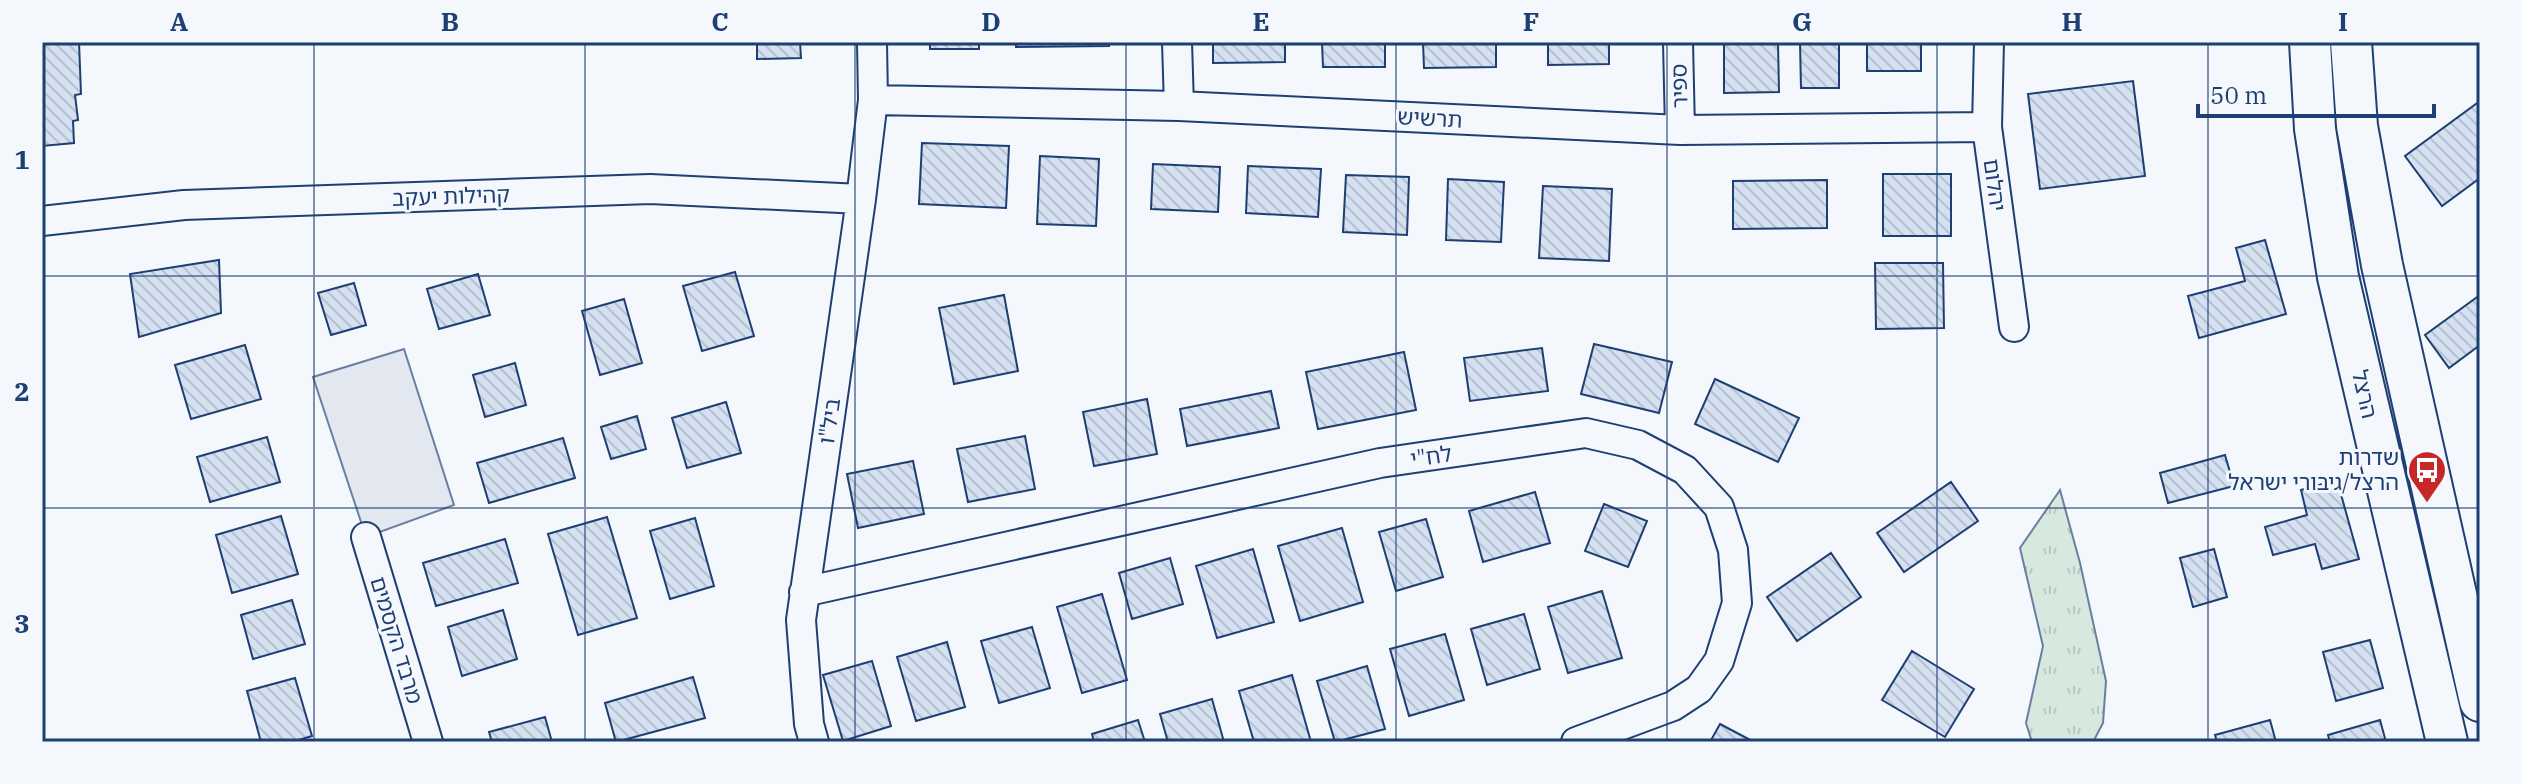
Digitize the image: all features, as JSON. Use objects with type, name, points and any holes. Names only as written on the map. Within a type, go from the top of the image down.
[{"type":"main road","name":"הרצל","points":[[2310,42],[2315,129],[2338,277],[2447,742]]},
{"type":"main road","name":"הרצל","points":[[2351,42],[2357,126],[2382,265],[2480,701]]},
{"type":"street","name":"ביל\"ו","points":[[814,742],[809,724],[802,635],[804,592],[861,199],[873,100],[872,42]]},
{"type":"street","points":[[1177,42],[1179,106]]},
{"type":"street","name":"ספיר","points":[[1678,42],[1680,130]]},
{"type":"street","name":"יהלום","points":[[1989,42],[1987,127],[2014,327]]},
{"type":"street","name":"תרשיש","points":[[873,100],[1179,106],[1680,130],[1987,127]]},
{"type":"street","name":"קהילות יעקב","points":[[42,221],[184,205],[650,189],[861,199]]},
{"type":"street","name":"לח\"י","points":[[804,592],[1380,463],[1586,433],[1638,445],[1685,470],[1719,507],[1733,550],[1737,603],[1719,661],[1699,689],[1673,706],[1580,741]]},
{"type":"street","name":"מרבד הקסמים","points":[[366,537],[428,742]]},
{"type":"green space","points":[[2060,490],[2106,681],[2103,723],[2093,742],[2032,742],[2026,723],[2043,646],[2020,548]]},
{"type":"shaded area","points":[[404,349],[454,505],[366,537],[313,377]]},
{"type":"building","points":[[42,42],[79,42],[81,94],[75,95],[78,120],[73,121],[74,143],[42,146]]},
{"type":"building","points":[[757,42],[800,42],[801,58],[757,59]]},
{"type":"building","points":[[930,42],[979,42],[979,49],[930,49]]},
{"type":"building","points":[[1016,42],[1109,42],[1109,46],[1016,47]]},
{"type":"building","points":[[1213,42],[1285,42],[1285,62],[1213,63]]},
{"type":"building","points":[[1322,42],[1385,42],[1385,67],[1323,67]]},
{"type":"building","points":[[1423,42],[1496,42],[1496,67],[1424,68]]},
{"type":"building","points":[[1548,42],[1609,42],[1609,64],[1548,65]]},
{"type":"building","points":[[1724,42],[1778,42],[1779,92],[1724,93]]},
{"type":"building","points":[[1800,42],[1839,42],[1839,88],[1801,88]]},
{"type":"building","points":[[1867,42],[1921,42],[1921,71],[1867,71]]},
{"type":"building","points":[[2133,81],[2145,176],[2040,189],[2028,94]]},
{"type":"building","points":[[2480,101],[2480,178],[2442,206],[2405,156]]},
{"type":"building","points":[[922,143],[1009,146],[1006,208],[919,204]]},
{"type":"building","points":[[1040,156],[1099,159],[1096,226],[1037,224]]},
{"type":"building","points":[[1153,164],[1220,167],[1218,212],[1151,209]]},
{"type":"building","points":[[1248,166],[1321,169],[1318,217],[1246,213]]},
{"type":"building","points":[[1883,174],[1951,174],[1951,236],[1883,236]]},
{"type":"building","points":[[1346,175],[1409,177],[1407,235],[1343,232]]},
{"type":"building","points":[[1448,179],[1504,182],[1501,242],[1446,240]]},
{"type":"building","points":[[1827,180],[1827,228],[1733,229],[1733,181]]},
{"type":"building","points":[[1543,186],[1612,189],[1609,261],[1539,258]]},
{"type":"building","points":[[2265,240],[2286,314],[2199,338],[2188,296],[2245,281],[2236,248]]},
{"type":"building","points":[[219,260],[221,313],[139,337],[130,274]]},
{"type":"building","points":[[1875,263],[1943,263],[1944,328],[1876,329]]},
{"type":"building","points":[[735,272],[754,336],[702,351],[683,286]]},
{"type":"building","points":[[478,274],[490,315],[439,329],[427,289]]},
{"type":"building","points":[[354,283],[366,325],[331,335],[318,293]]},
{"type":"building","points":[[1004,295],[1018,371],[954,384],[939,308]]},
{"type":"building","points":[[2480,295],[2480,345],[2449,368],[2425,335]]},
{"type":"building","points":[[624,299],[642,363],[600,375],[582,311]]},
{"type":"building","points":[[1594,344],[1672,362],[1659,413],[1581,394]]},
{"type":"building","points":[[245,345],[261,399],[191,419],[175,365]]},
{"type":"building","points":[[1542,348],[1548,391],[1470,401],[1464,358]]},
{"type":"building","points":[[1404,352],[1416,410],[1318,429],[1306,372]]},
{"type":"building","points":[[515,363],[526,405],[485,417],[473,375]]},
{"type":"building","points":[[1715,379],[1799,418],[1778,462],[1695,424]]},
{"type":"building","points":[[1271,391],[1279,428],[1187,446],[1180,409]]},
{"type":"building","points":[[1147,399],[1157,454],[1094,466],[1083,412]]},
{"type":"building","points":[[726,402],[741,453],[687,468],[672,418]]},
{"type":"building","points":[[637,416],[646,449],[611,459],[601,427]]},
{"type":"building","points":[[1025,436],[1035,489],[968,502],[957,449]]},
{"type":"building","points":[[267,437],[280,482],[210,502],[197,457]]},
{"type":"building","points":[[563,438],[575,478],[489,503],[477,463]]},
{"type":"building","points":[[2225,455],[2234,486],[2168,503],[2160,473]]},
{"type":"building","points":[[913,461],[924,514],[858,528],[847,474]]},
{"type":"building","points":[[2337,480],[2359,559],[2322,569],[2315,544],[2273,555],[2265,527],[2307,515],[2301,490]]},
{"type":"building","points":[[1951,482],[1978,521],[1904,572],[1877,533]]},
{"type":"building","points":[[1535,492],[1550,543],[1483,562],[1469,511]]},
{"type":"building","points":[[1604,504],[1647,521],[1628,567],[1585,551]]},
{"type":"building","points":[[281,516],[298,574],[232,593],[216,535]]},
{"type":"building","points":[[607,517],[637,618],[578,635],[548,534]]},
{"type":"building","points":[[695,518],[714,586],[670,599],[650,531]]},
{"type":"building","points":[[1426,519],[1443,577],[1396,591],[1379,532]]},
{"type":"building","points":[[1342,528],[1363,602],[1300,621],[1278,546]]},
{"type":"building","points":[[505,539],[518,583],[436,606],[423,563]]},
{"type":"building","points":[[1253,549],[1274,622],[1217,638],[1196,566]]},
{"type":"building","points":[[2214,549],[2227,597],[2193,607],[2180,558]]},
{"type":"building","points":[[1831,553],[1861,597],[1797,641],[1767,597]]},
{"type":"building","points":[[1170,558],[1183,604],[1132,619],[1119,573]]},
{"type":"building","points":[[1602,591],[1622,658],[1568,673],[1548,607]]},
{"type":"building","points":[[1102,594],[1127,680],[1082,693],[1057,607]]},
{"type":"building","points":[[292,600],[305,644],[253,659],[241,615]]},
{"type":"building","points":[[503,610],[517,659],[462,676],[448,627]]},
{"type":"building","points":[[1524,614],[1540,669],[1487,685],[1471,629]]},
{"type":"building","points":[[1032,627],[1050,688],[999,703],[981,641]]},
{"type":"building","points":[[1445,634],[1464,700],[1409,716],[1390,649]]},
{"type":"building","points":[[2370,640],[2383,688],[2336,701],[2323,652]]},
{"type":"building","points":[[947,642],[965,707],[916,721],[897,657]]},
{"type":"building","points":[[1912,651],[1974,689],[1945,737],[1882,700]]},
{"type":"building","points":[[872,661],[891,726],[843,741],[823,675]]},
{"type":"building","points":[[1367,666],[1385,729],[1335,742],[1317,681]]},
{"type":"building","points":[[1292,675],[1311,742],[1254,742],[1239,691]]},
{"type":"building","points":[[693,677],[705,718],[616,742],[605,703]]},
{"type":"building","points":[[295,678],[312,736],[292,742],[261,742],[247,691]]},
{"type":"building","points":[[1212,699],[1224,742],[1168,742],[1160,714]]},
{"type":"building","points":[[545,717],[552,742],[492,742],[489,732]]},
{"type":"building","points":[[1138,720],[1145,742],[1094,742],[1092,734]]},
{"type":"building","points":[[2270,720],[2276,742],[2217,742],[2215,735]]},
{"type":"building","points":[[2380,720],[2386,742],[2330,742],[2328,735]]},
{"type":"building","points":[[1720,724],[1754,742],[1710,742]]},
{"type":"place","name":"שדרות הרצל/גיבורי ישראל","points":[[2427,504]]}]
